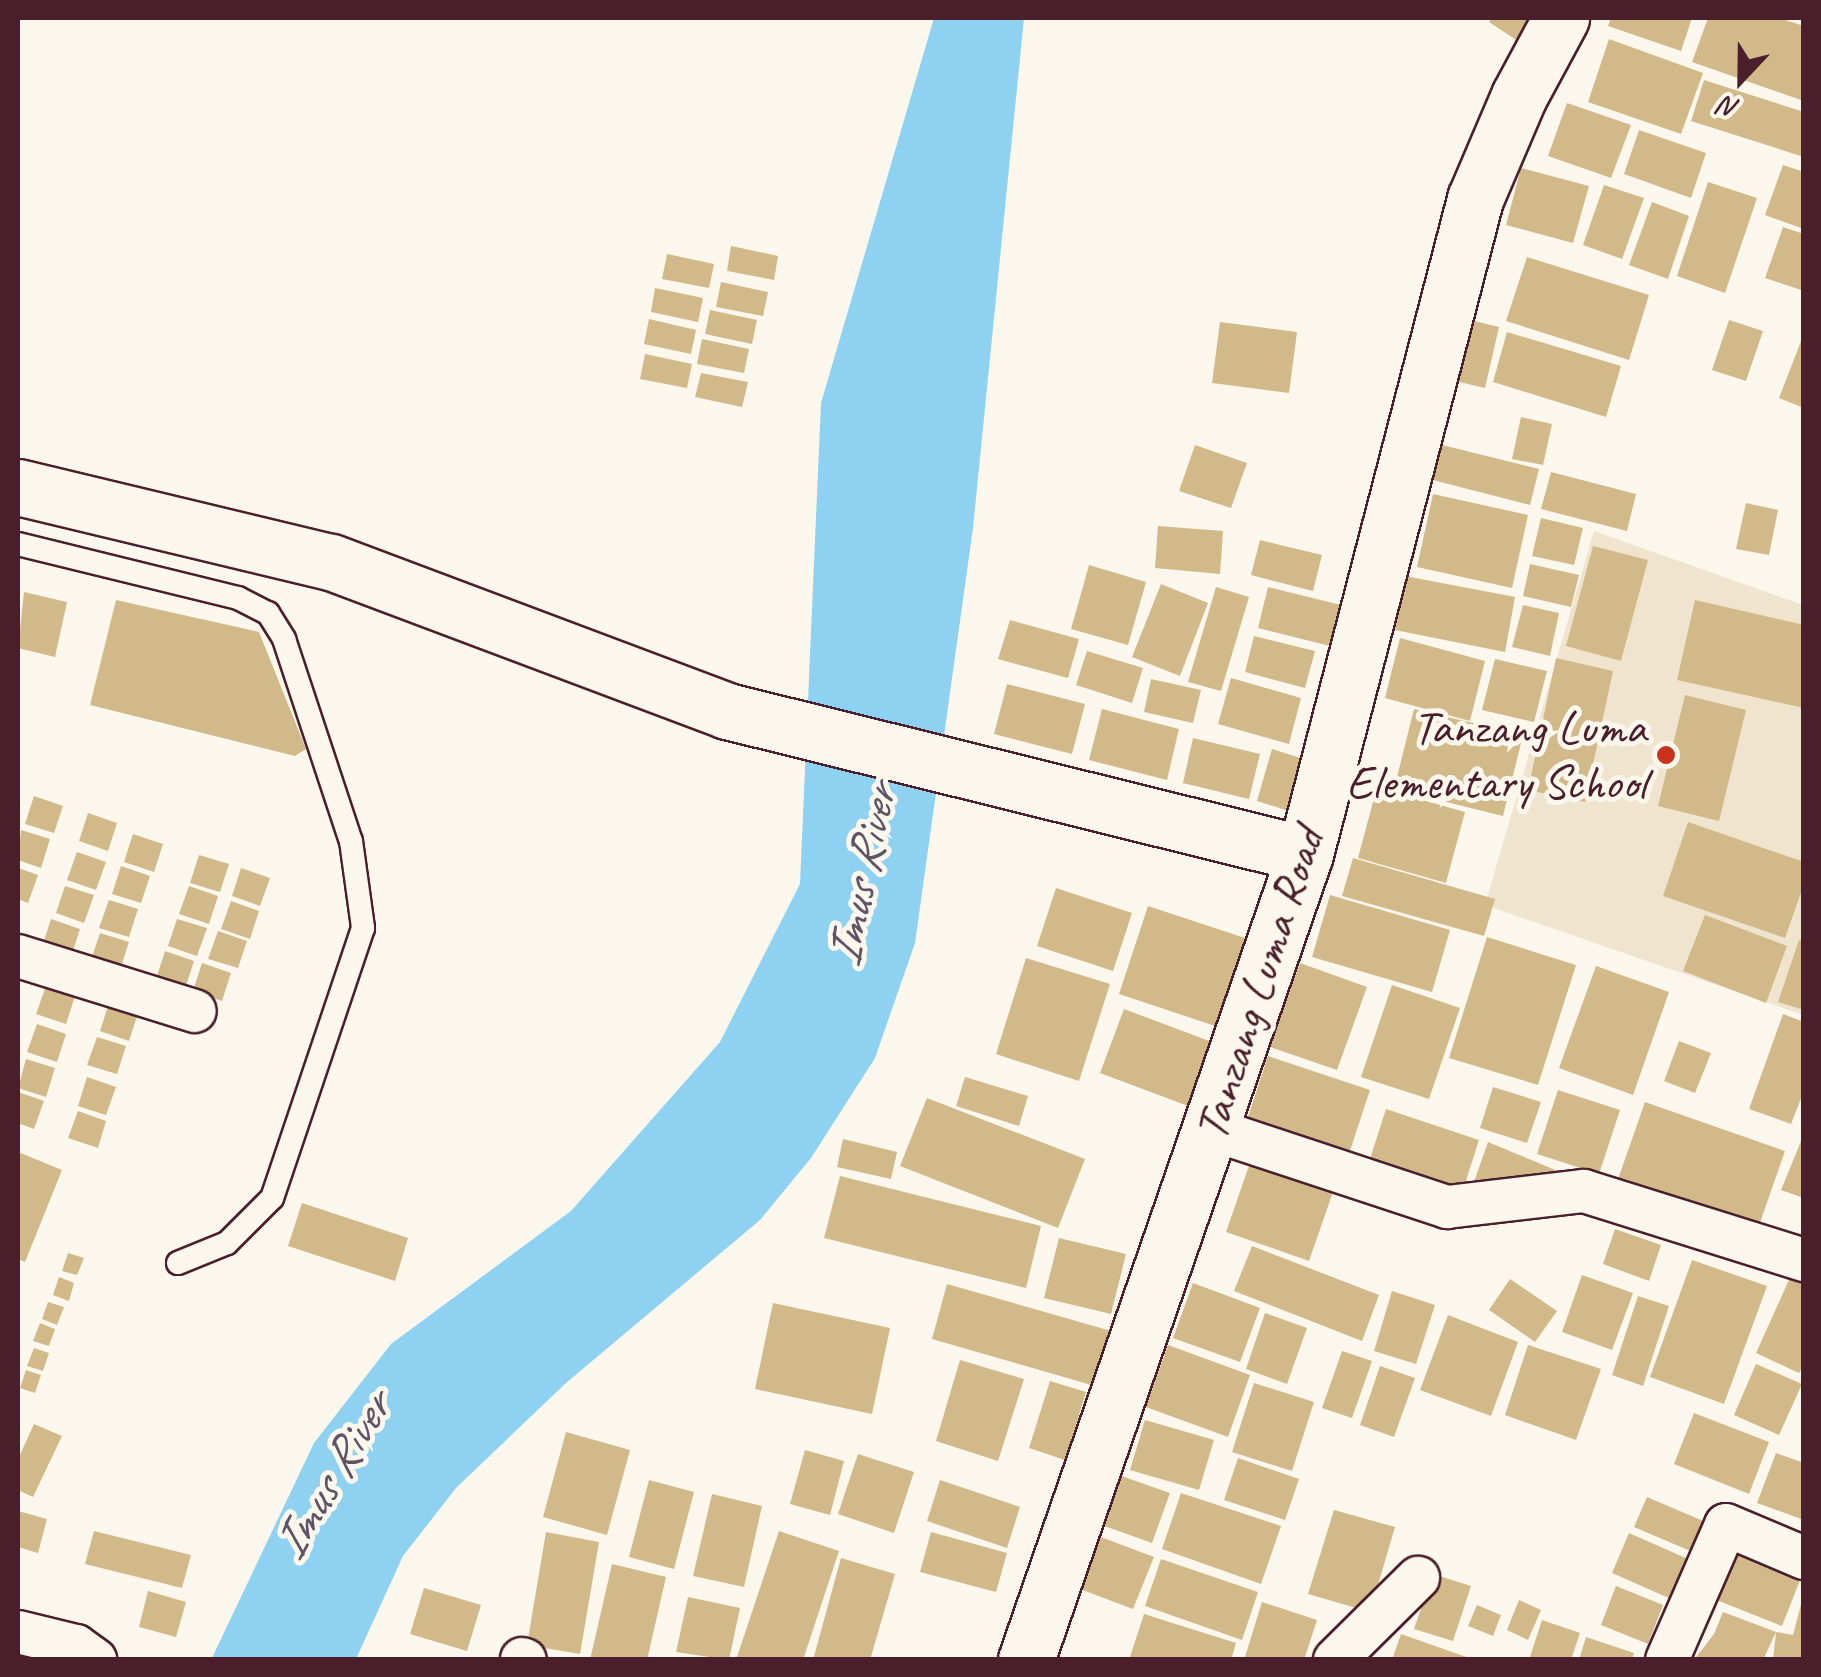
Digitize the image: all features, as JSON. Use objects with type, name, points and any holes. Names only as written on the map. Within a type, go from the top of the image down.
[{"type":"street","name":"Tanzang Luma Road","points":[[1026,1660],[1305,854],[1475,200],[1519,96],[1561,18]]},
{"type":"street","points":[[18,487],[331,562],[401,585],[702,703],[1305,854]]},
{"type":"street","points":[[18,956],[196,1011]]},
{"type":"street","points":[[1212,1129],[1447,1208],[1584,1192],[1804,1260]]},
{"type":"street","points":[[1667,1660],[1726,1525],[1804,1558]]},
{"type":"street","points":[[1335,1660],[1418,1578]]},
{"type":"street","points":[[18,1632],[76,1646],[95,1660]]},
{"type":"lane","points":[[18,544],[238,598],[268,613],[284,639],[351,841],[363,928],[272,1198],[227,1243],[178,1263]]},
{"type":"shaded area","name":"Tanzang Luma Elementary School","points":[[1594,531],[1803,605],[1803,1015],[1485,905]]},
{"type":"water","name":"Imus River","points":[[934,18],[1024,18],[973,528],[915,943],[875,1058],[811,1158],[760,1220],[566,1383],[456,1488],[403,1556],[356,1659],[211,1660],[314,1443],[391,1344],[571,1211],[720,1042],[800,884],[821,403]]},
{"type":"building","points":[[1492,18],[1525,18],[1543,29],[1530,49],[1489,22]]},
{"type":"building","points":[[1611,18],[1692,18],[1681,51],[1608,26]]},
{"type":"building","points":[[1708,18],[1779,18],[1804,26],[1804,101],[1692,62]]},
{"type":"building","points":[[1609,39],[1703,73],[1681,134],[1588,102]]},
{"type":"building","points":[[1704,80],[1804,112],[1804,157],[1691,121]]},
{"type":"building","points":[[1567,103],[1631,125],[1611,178],[1548,156]]},
{"type":"building","points":[[1639,130],[1706,153],[1691,198],[1624,174]]},
{"type":"building","points":[[1783,165],[1804,172],[1804,229],[1765,215]]},
{"type":"building","points":[[1521,168],[1589,186],[1573,243],[1506,225]]},
{"type":"building","points":[[1708,182],[1757,198],[1725,293],[1677,276]]},
{"type":"building","points":[[1604,185],[1644,198],[1622,259],[1583,245]]},
{"type":"building","points":[[1652,202],[1689,216],[1668,279],[1629,265]]},
{"type":"building","points":[[1783,227],[1804,234],[1804,291],[1765,278]]},
{"type":"building","points":[[731,246],[778,256],[774,280],[727,271]]},
{"type":"building","points":[[667,254],[714,264],[709,288],[662,279]]},
{"type":"building","points":[[1527,257],[1649,295],[1629,360],[1506,321]]},
{"type":"building","points":[[721,282],[768,292],[763,316],[716,307]]},
{"type":"building","points":[[655,288],[703,298],[698,322],[651,312]]},
{"type":"building","points":[[710,310],[757,320],[752,344],[705,334]]},
{"type":"building","points":[[649,319],[696,330],[691,354],[644,344]]},
{"type":"building","points":[[1466,319],[1499,327],[1485,388],[1451,380]]},
{"type":"building","points":[[1729,320],[1763,331],[1746,381],[1712,370]]},
{"type":"building","points":[[1220,322],[1297,332],[1289,393],[1212,383]]},
{"type":"building","points":[[1507,332],[1621,366],[1606,417],[1493,382]]},
{"type":"building","points":[[1804,336],[1804,408],[1779,398]]},
{"type":"building","points":[[702,339],[749,349],[744,373],[697,364]]},
{"type":"building","points":[[645,354],[692,364],[687,388],[640,379]]},
{"type":"building","points":[[701,373],[748,382],[742,407],[695,397]]},
{"type":"building","points":[[1521,417],[1552,424],[1543,465],[1512,459]]},
{"type":"building","points":[[1195,445],[1247,463],[1231,508],[1179,491]]},
{"type":"building","points":[[1442,445],[1539,469],[1530,505],[1433,480]]},
{"type":"building","points":[[1551,472],[1636,494],[1627,531],[1541,509]]},
{"type":"building","points":[[1433,494],[1528,515],[1512,588],[1417,567]]},
{"type":"building","points":[[1746,503],[1778,510],[1769,555],[1736,549]]},
{"type":"building","points":[[1541,518],[1583,528],[1574,565],[1532,556]]},
{"type":"building","points":[[1158,526],[1223,531],[1220,574],[1155,568]]},
{"type":"building","points":[[1260,540],[1322,555],[1313,591],[1251,575]]},
{"type":"building","points":[[1593,546],[1648,560],[1621,661],[1566,646]]},
{"type":"building","points":[[1530,564],[1579,575],[1571,607],[1523,596]]},
{"type":"building","points":[[1089,565],[1146,582],[1128,645],[1071,629]]},
{"type":"building","points":[[1405,576],[1515,597],[1505,652],[1395,630]]},
{"type":"building","points":[[1161,584],[1208,603],[1180,676],[1132,657]]},
{"type":"building","points":[[1216,587],[1249,597],[1221,691],[1188,682]]},
{"type":"building","points":[[1268,587],[1345,606],[1334,647],[1258,628]]},
{"type":"building","points":[[24,592],[67,602],[55,657],[18,648]]},
{"type":"building","points":[[116,600],[259,632],[306,749],[295,756],[90,705]]},
{"type":"building","points":[[1695,600],[1804,625],[1804,708],[1677,680]]},
{"type":"building","points":[[1523,605],[1559,613],[1550,656],[1512,647]]},
{"type":"building","points":[[1010,620],[1079,639],[1068,678],[998,659]]},
{"type":"building","points":[[1254,636],[1315,651],[1305,688],[1245,672]]},
{"type":"building","points":[[1400,638],[1485,661],[1470,721],[1385,698]]},
{"type":"building","points":[[1087,651],[1143,668],[1132,703],[1076,685]]},
{"type":"building","points":[[1556,658],[1613,671],[1585,802],[1528,790]]},
{"type":"building","points":[[1495,659],[1547,671],[1534,722],[1482,710]]},
{"type":"building","points":[[1231,678],[1301,698],[1289,744],[1218,724]]},
{"type":"building","points":[[1151,679],[1201,690],[1193,723],[1144,712]]},
{"type":"building","points":[[1007,684],[1085,704],[1072,754],[994,734]]},
{"type":"building","points":[[1685,695],[1746,710],[1719,821],[1658,806]]},
{"type":"building","points":[[1102,709],[1179,729],[1167,780],[1089,760]]},
{"type":"building","points":[[1414,709],[1523,735],[1503,816],[1394,789]]},
{"type":"building","points":[[1193,738],[1260,754],[1249,799],[1183,783]]},
{"type":"building","points":[[1272,749],[1307,760],[1292,812],[1257,801]]},
{"type":"building","points":[[1377,787],[1465,812],[1446,883],[1358,858]]},
{"type":"building","points":[[34,796],[63,806],[54,833],[25,824]]},
{"type":"building","points":[[88,813],[117,823],[108,851],[79,841]]},
{"type":"building","points":[[1688,822],[1804,862],[1804,884],[1785,938],[1663,896]]},
{"type":"building","points":[[21,830],[50,839],[41,868],[18,860]]},
{"type":"building","points":[[133,834],[163,844],[154,872],[124,862]]},
{"type":"building","points":[[77,852],[106,862],[96,890],[67,880]]},
{"type":"building","points":[[199,855],[229,864],[220,892],[190,883]]},
{"type":"building","points":[[1353,858],[1495,899],[1484,936],[1342,896]]},
{"type":"building","points":[[121,866],[150,876],[141,903],[112,894]]},
{"type":"building","points":[[18,868],[38,875],[28,903],[18,899]]},
{"type":"building","points":[[241,868],[270,878],[260,906],[232,896]]},
{"type":"building","points":[[65,886],[94,895],[84,923],[56,913]]},
{"type":"building","points":[[189,886],[218,896],[209,924],[179,914]]},
{"type":"building","points":[[1056,888],[1132,913],[1113,971],[1037,946]]},
{"type":"building","points":[[1330,895],[1450,930],[1432,992],[1312,957]]},
{"type":"building","points":[[109,900],[138,909],[129,937],[99,928]]},
{"type":"building","points":[[231,901],[259,911],[250,939],[221,929]]},
{"type":"building","points":[[1148,906],[1248,939],[1218,1027],[1119,994]]},
{"type":"building","points":[[1705,915],[1787,946],[1766,1003],[1683,971]]},
{"type":"building","points":[[51,919],[80,929],[71,957],[42,947]]},
{"type":"building","points":[[177,919],[207,928],[197,956],[168,946]]},
{"type":"building","points":[[218,931],[247,941],[238,968],[208,959]]},
{"type":"building","points":[[100,933],[129,942],[120,970],[91,960]]},
{"type":"building","points":[[1487,937],[1576,965],[1538,1085],[1449,1058]]},
{"type":"building","points":[[1799,940],[1804,941],[1804,1010],[1778,1002]]},
{"type":"building","points":[[165,951],[194,961],[185,989],[156,979]]},
{"type":"building","points":[[1026,958],[1110,984],[1079,1081],[996,1054]]},
{"type":"building","points":[[202,963],[231,973],[222,1001],[193,991]]},
{"type":"building","points":[[1300,963],[1367,987],[1337,1070],[1270,1047]]},
{"type":"building","points":[[1596,966],[1669,992],[1633,1095],[1559,1068]]},
{"type":"building","points":[[1392,985],[1460,1008],[1429,1099],[1361,1077]]},
{"type":"building","points":[[46,986],[75,996],[66,1024],[36,1014]]},
{"type":"building","points":[[109,1003],[138,1013],[129,1041],[100,1031]]},
{"type":"building","points":[[1124,1009],[1212,1042],[1188,1106],[1100,1073]]},
{"type":"building","points":[[1783,1014],[1804,1022],[1804,1091],[1791,1124],[1749,1109]]},
{"type":"building","points":[[37,1024],[66,1034],[57,1062],[27,1052]]},
{"type":"building","points":[[97,1037],[126,1046],[117,1074],[87,1065]]},
{"type":"building","points":[[1679,1041],[1711,1053],[1695,1093],[1664,1081]]},
{"type":"building","points":[[1268,1056],[1370,1090],[1346,1163],[1244,1129]]},
{"type":"building","points":[[26,1059],[55,1068],[46,1097],[18,1088]]},
{"type":"building","points":[[87,1077],[116,1087],[106,1115],[78,1106]]},
{"type":"building","points":[[965,1077],[1028,1096],[1019,1126],[956,1106]]},
{"type":"building","points":[[1493,1087],[1541,1102],[1527,1143],[1480,1128]]},
{"type":"building","points":[[1558,1090],[1620,1110],[1599,1174],[1537,1154]]},
{"type":"building","points":[[18,1092],[44,1101],[34,1129],[18,1123]]},
{"type":"building","points":[[927,1098],[1085,1159],[1058,1228],[900,1166]]},
{"type":"building","points":[[1645,1102],[1785,1151],[1756,1234],[1616,1185]]},
{"type":"building","points":[[1386,1109],[1479,1140],[1462,1193],[1369,1162]]},
{"type":"building","points":[[78,1111],[106,1121],[98,1148],[68,1138]]},
{"type":"building","points":[[1804,1134],[1804,1198],[1781,1190]]},
{"type":"building","points":[[843,1139],[897,1152],[891,1179],[837,1167]]},
{"type":"building","points":[[1488,1142],[1565,1174],[1469,1196]]},
{"type":"building","points":[[18,1152],[62,1170],[25,1262],[18,1259]]},
{"type":"building","points":[[1252,1157],[1335,1186],[1309,1261],[1226,1232]]},
{"type":"building","points":[[840,1176],[1041,1226],[1026,1288],[824,1238]]},
{"type":"building","points":[[302,1203],[408,1238],[395,1281],[288,1246]]},
{"type":"building","points":[[1615,1229],[1661,1245],[1649,1281],[1603,1264]]},
{"type":"building","points":[[1059,1238],[1126,1254],[1111,1314],[1044,1298]]},
{"type":"building","points":[[1252,1246],[1379,1295],[1362,1341],[1234,1291]]},
{"type":"building","points":[[68,1253],[84,1258],[77,1275],[62,1271]]},
{"type":"building","points":[[1692,1260],[1767,1286],[1724,1404],[1650,1377]]},
{"type":"building","points":[[1793,1271],[1804,1276],[1804,1364],[1799,1373],[1756,1353]]},
{"type":"building","points":[[1582,1275],[1633,1293],[1612,1350],[1562,1332]]},
{"type":"building","points":[[59,1277],[74,1283],[69,1301],[53,1295]]},
{"type":"building","points":[[1510,1279],[1557,1311],[1535,1342],[1489,1310]]},
{"type":"building","points":[[1193,1283],[1260,1308],[1240,1362],[1173,1338]]},
{"type":"building","points":[[947,1284],[1111,1331],[1095,1386],[932,1339]]},
{"type":"building","points":[[1392,1291],[1435,1305],[1416,1364],[1374,1351]]},
{"type":"building","points":[[1638,1296],[1669,1306],[1643,1386],[1612,1375]]},
{"type":"building","points":[[48,1302],[64,1307],[57,1325],[42,1319]]},
{"type":"building","points":[[773,1303],[890,1328],[872,1414],[755,1389]]},
{"type":"building","points":[[1265,1313],[1307,1328],[1287,1384],[1246,1369]]},
{"type":"building","points":[[1448,1315],[1518,1342],[1491,1416],[1420,1390]]},
{"type":"building","points":[[40,1323],[55,1329],[49,1346],[33,1341]]},
{"type":"building","points":[[1168,1345],[1250,1375],[1228,1437],[1146,1407]]},
{"type":"building","points":[[1528,1345],[1601,1369],[1576,1440],[1505,1415]]},
{"type":"building","points":[[34,1348],[49,1353],[43,1371],[27,1366]]},
{"type":"building","points":[[1342,1351],[1372,1361],[1352,1418],[1322,1408]]},
{"type":"building","points":[[960,1360],[1024,1379],[998,1461],[936,1441]]},
{"type":"building","points":[[1756,1364],[1802,1384],[1779,1435],[1734,1415]]},
{"type":"building","points":[[1380,1366],[1415,1378],[1394,1437],[1360,1425]]},
{"type":"building","points":[[26,1370],[41,1375],[35,1393],[20,1388]]},
{"type":"building","points":[[1050,1381],[1086,1392],[1065,1460],[1029,1448]]},
{"type":"building","points":[[1254,1383],[1314,1402],[1292,1471],[1232,1452]]},
{"type":"building","points":[[1694,1413],[1769,1442],[1749,1494],[1674,1464]]},
{"type":"building","points":[[1145,1420],[1214,1440],[1199,1490],[1130,1470]]},
{"type":"building","points":[[34,1424],[62,1436],[33,1497],[18,1490],[18,1459]]},
{"type":"building","points":[[566,1432],[630,1450],[607,1535],[543,1517]]},
{"type":"building","points":[[805,1450],[844,1461],[830,1515],[790,1504]]},
{"type":"building","points":[[1776,1453],[1804,1463],[1804,1520],[1757,1503]]},
{"type":"building","points":[[858,1454],[914,1472],[894,1533],[838,1514]]},
{"type":"building","points":[[1238,1458],[1299,1479],[1285,1520],[1224,1500]]},
{"type":"building","points":[[1113,1473],[1170,1493],[1152,1543],[1096,1523]]},
{"type":"building","points":[[649,1480],[694,1492],[674,1569],[629,1557]]},
{"type":"building","points":[[940,1480],[1020,1507],[1007,1548],[927,1521]]},
{"type":"building","points":[[1181,1493],[1281,1526],[1261,1584],[1162,1549]]},
{"type":"building","points":[[712,1494],[762,1506],[744,1587],[693,1576]]},
{"type":"building","points":[[1647,1497],[1708,1523],[1695,1553],[1634,1527]]},
{"type":"building","points":[[1334,1510],[1395,1527],[1370,1612],[1308,1594]]},
{"type":"building","points":[[18,1511],[47,1519],[38,1553],[18,1547]]},
{"type":"building","points":[[94,1531],[191,1555],[182,1588],[85,1564]]},
{"type":"building","points":[[779,1531],[839,1551],[803,1660],[736,1660]]},
{"type":"building","points":[[546,1532],[599,1542],[580,1654],[527,1645]]},
{"type":"building","points":[[931,1532],[1007,1553],[996,1592],[920,1572]]},
{"type":"building","points":[[1629,1533],[1688,1559],[1671,1599],[1612,1573]]},
{"type":"building","points":[[1093,1534],[1154,1557],[1133,1609],[1072,1586]]},
{"type":"building","points":[[1719,1545],[1804,1570],[1782,1626],[1719,1601]]},
{"type":"building","points":[[841,1558],[895,1574],[870,1660],[813,1660]]},
{"type":"building","points":[[1161,1559],[1258,1592],[1242,1640],[1145,1606]]},
{"type":"building","points":[[612,1564],[666,1577],[647,1660],[590,1660]]},
{"type":"building","points":[[1433,1574],[1471,1586],[1453,1641],[1414,1629]]},
{"type":"building","points":[[1616,1586],[1663,1605],[1648,1644],[1601,1625]]},
{"type":"building","points":[[424,1588],[481,1605],[467,1651],[410,1634]]},
{"type":"building","points":[[148,1591],[186,1602],[176,1637],[139,1627]]},
{"type":"building","points":[[1804,1593],[1804,1660],[1773,1660],[1776,1632],[1793,1635]]},
{"type":"building","points":[[688,1597],[740,1608],[729,1660],[676,1652]]},
{"type":"building","points":[[1519,1600],[1541,1610],[1528,1640],[1507,1630]]},
{"type":"building","points":[[1262,1602],[1317,1620],[1304,1660],[1244,1660]]},
{"type":"building","points":[[1477,1605],[1501,1615],[1493,1636],[1468,1626]]},
{"type":"building","points":[[1723,1612],[1776,1632],[1763,1660],[1694,1660],[1714,1634]]},
{"type":"building","points":[[1144,1614],[1236,1643],[1231,1660],[1129,1660]]},
{"type":"building","points":[[1542,1620],[1580,1633],[1571,1660],[1529,1660]]},
{"type":"building","points":[[1401,1634],[1472,1659],[1472,1660],[1392,1660]]},
{"type":"building","points":[[1586,1637],[1634,1653],[1632,1660],[1579,1660]]},
{"type":"place","name":"Tanzang Luma Elementary School","points":[[1666,755]]}]
